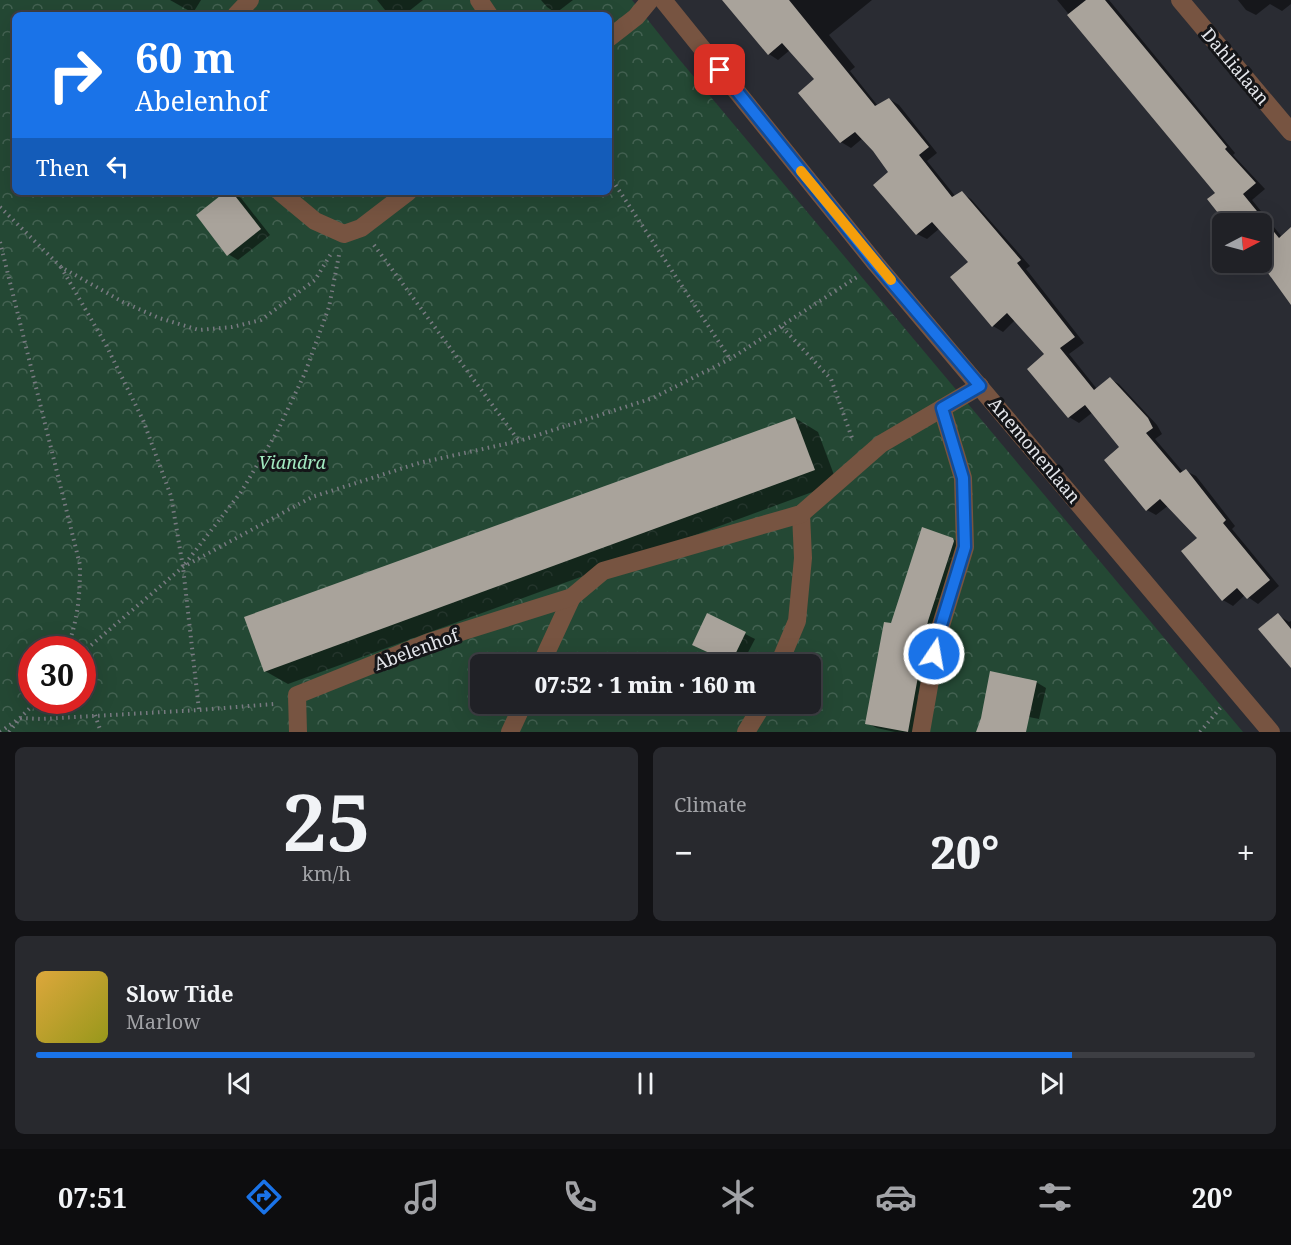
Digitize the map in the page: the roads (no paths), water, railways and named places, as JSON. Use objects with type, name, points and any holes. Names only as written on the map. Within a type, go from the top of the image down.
[{"type":"street","points":[[239,12],[250,0]]},
{"type":"street","points":[[612,36],[636,17],[650,0]]},
{"type":"street","name":"Anemonenlaan","points":[[663,0],[876,264],[1271,732]]},
{"type":"street","name":"Dahlialaan","points":[[1180,0],[1291,132]]},
{"type":"street","points":[[284,195],[315,221],[352,231],[404,195]]},
{"type":"street","name":"Abelenhof","points":[[298,732],[297,695],[429,642],[572,597],[603,571],[801,514],[881,444],[980,386]]},
{"type":"street","points":[[921,732],[938,635],[965,547],[963,478],[942,408]]},
{"type":"street","points":[[783,654],[797,621],[803,558],[801,514]]},
{"type":"street","name":"Abelenhof","points":[[546,654],[572,597]]},
{"type":"street","points":[[510,732],[518,714]]},
{"type":"street","points":[[746,732],[757,714]]},
{"type":"park label","name":"Viandra","points":[[292,462]]}]
